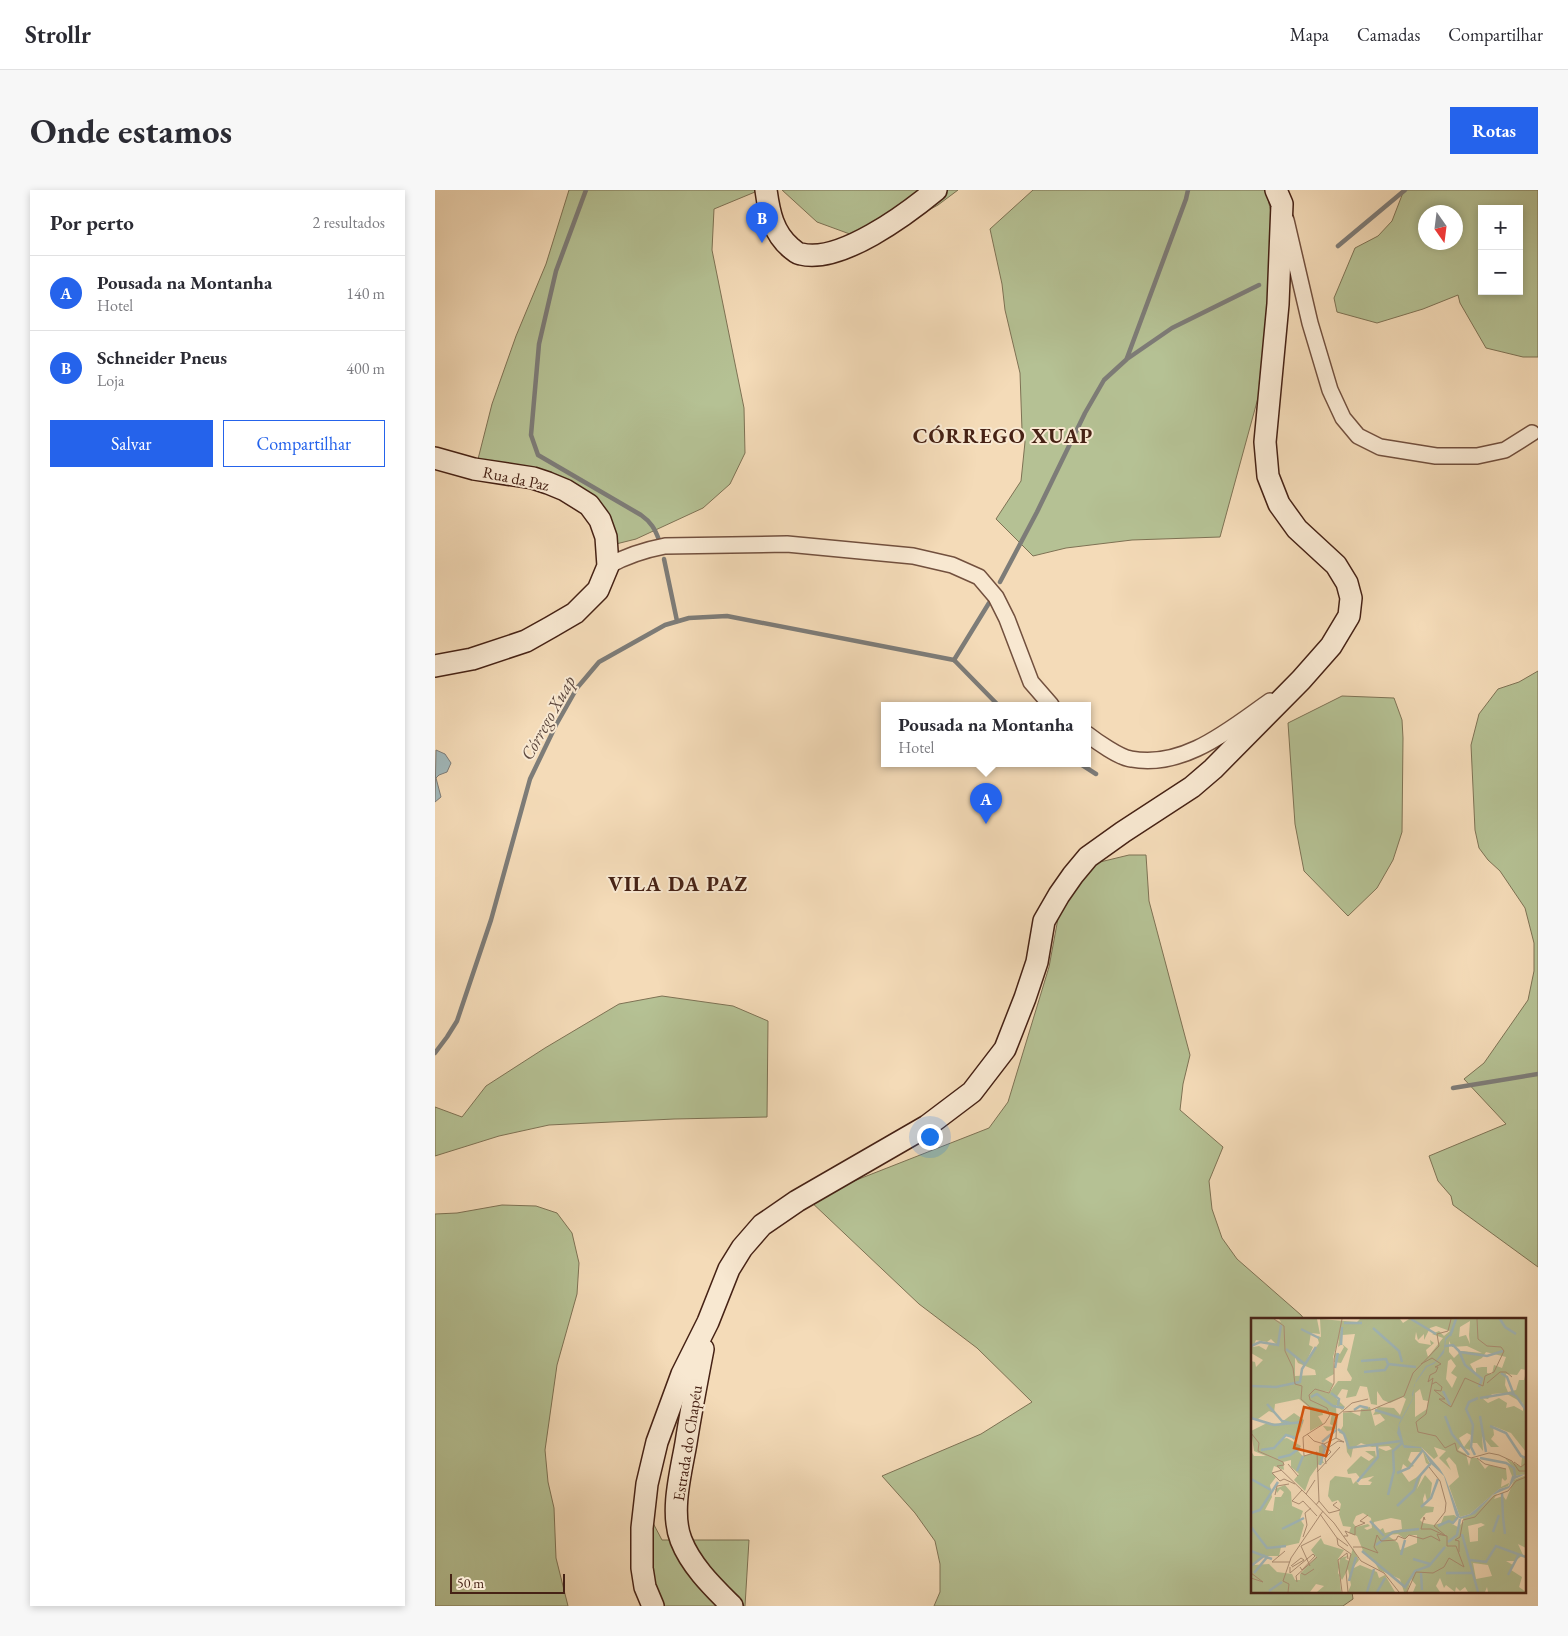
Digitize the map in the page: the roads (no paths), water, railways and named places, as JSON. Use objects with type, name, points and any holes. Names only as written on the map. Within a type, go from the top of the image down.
[{"type":"main road","points":[[766,190],[769,210],[781,239],[799,254],[825,254],[850,246],[889,225],[936,190]]},
{"type":"main road","points":[[653,1606],[645,1588],[642,1568],[642,1528],[647,1484],[657,1442],[682,1374],[708,1322],[729,1270],[742,1248],[762,1225],[797,1202],[927,1126],[972,1092],[1005,1049],[1037,962],[1044,922],[1073,875],[1088,857],[1170,802],[1206,775],[1301,680],[1331,646],[1349,616],[1351,598],[1347,583],[1336,565],[1297,529],[1279,504],[1267,476],[1265,442],[1278,304],[1279,197]]},
{"type":"main road","name":"Rua da Paz","points":[[435,458],[475,470],[533,478],[565,490],[589,505],[600,520],[606,537],[608,566],[598,590],[575,613],[526,641],[472,658],[435,666]]},
{"type":"main road","name":"Estrada do Chapéu","points":[[708,1322],[679,1487],[677,1522],[681,1540],[691,1559],[732,1606]]},
{"type":"street","points":[[1279,197],[1310,323],[1331,390],[1343,418],[1358,436],[1380,448],[1436,456],[1477,456],[1505,450],[1532,433]]},
{"type":"street","points":[[608,566],[645,550],[665,546],[787,544],[913,556],[952,565],[979,577],[996,597],[1007,619],[1031,682],[1048,702]]},
{"type":"street","points":[[1091,737],[1129,759],[1160,760],[1187,753],[1218,737],[1301,680]]},
{"type":"water","points":[[436,750],[445,754],[451,763],[447,772],[436,778],[441,797],[435,802]]},
{"type":"waterway","points":[[586,190],[556,271],[539,344],[531,435],[538,455],[641,515],[652,526],[659,540]]},
{"type":"waterway","points":[[1127,358],[1188,190]]},
{"type":"waterway","points":[[1338,246],[1405,190]]},
{"type":"waterway","points":[[1000,582],[1037,512],[1085,413],[1104,380],[1127,359],[1172,328],[1259,285]]},
{"type":"waterway","points":[[664,559],[677,621]]},
{"type":"waterway","points":[[954,660],[989,603]]},
{"type":"waterway","name":"Córrego Xuap","points":[[435,1053],[457,1021],[491,920],[530,779],[556,725],[577,688],[599,662],[665,625],[689,618],[727,616],[954,660]]},
{"type":"waterway","points":[[954,660],[995,702]]},
{"type":"waterway","points":[[1085,767],[1096,774]]},
{"type":"waterway","name":"Córrego Xuap","points":[[1453,1088],[1538,1074]]},
{"type":"place","name":"Schneider Pneus","points":[[762,243]]},
{"type":"place","name":"Pousada na Montanha","points":[[986,824]]},
{"type":"district","name":"CÓRREGO XUAP","points":[[1003,436]]},
{"type":"district","name":"VILA DA PAZ","points":[[678,884]]}]
